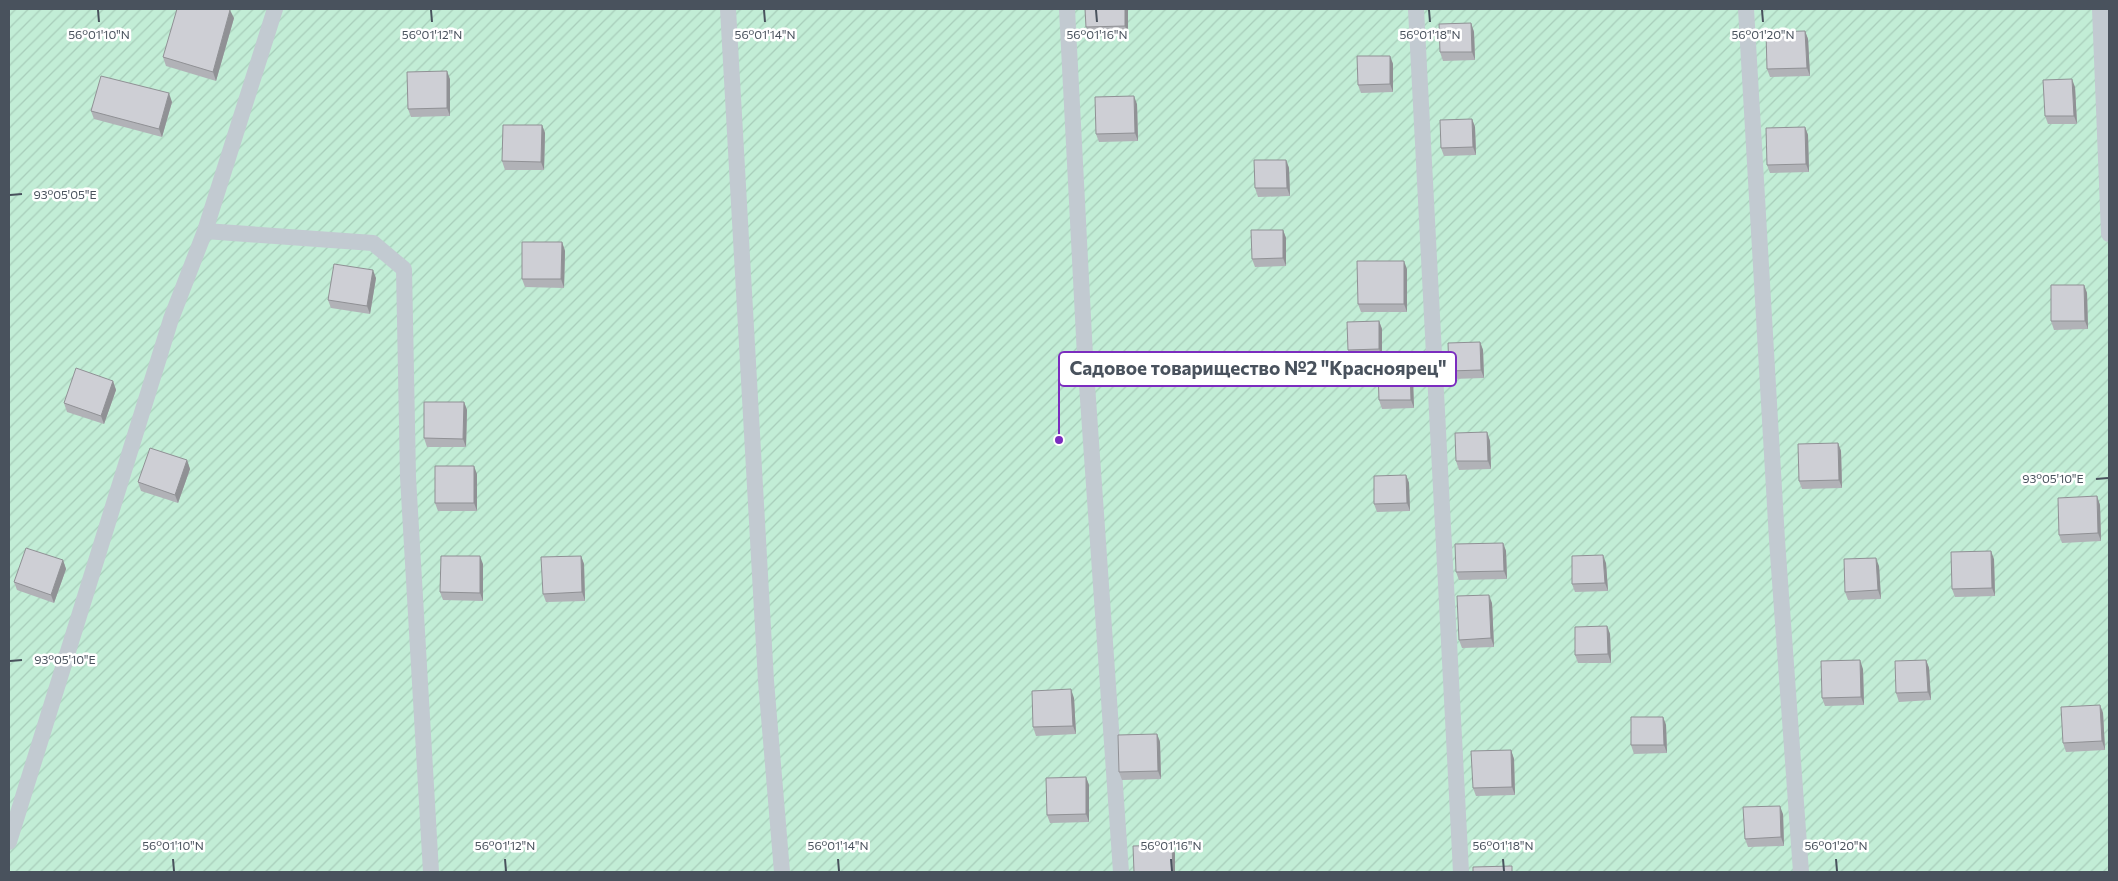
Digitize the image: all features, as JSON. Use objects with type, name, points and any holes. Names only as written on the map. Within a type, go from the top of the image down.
[{"type":"lane","points":[[9,842],[171,319],[205,231],[275,9]]},
{"type":"lane","points":[[728,9],[765,672],[782,872]]},
{"type":"lane","points":[[1067,9],[1085,356],[1121,872]]},
{"type":"lane","points":[[1416,9],[1461,872]]},
{"type":"lane","points":[[1746,9],[1777,540],[1801,872]]},
{"type":"lane","points":[[2100,9],[2109,234]]},
{"type":"lane","points":[[205,231],[373,243],[404,270],[408,477],[431,872]]},
{"type":"green space","points":[[9,9],[2109,9],[2109,872],[9,872]]},
{"type":"building","points":[[177,9],[230,10],[213,72],[163,57]]},
{"type":"building","points":[[1085,9],[1125,9],[1125,26],[1086,27]]},
{"type":"building","points":[[1471,23],[1472,52],[1440,52],[1439,24]]},
{"type":"building","points":[[1805,31],[1807,68],[1767,69],[1766,32]]},
{"type":"building","points":[[1357,56],[1390,56],[1390,84],[1358,85]]},
{"type":"building","points":[[447,71],[447,108],[408,109],[407,72]]},
{"type":"building","points":[[101,76],[169,93],[159,129],[91,111]]},
{"type":"building","points":[[2072,79],[2074,116],[2045,116],[2043,80]]},
{"type":"building","points":[[1134,96],[1135,133],[1096,134],[1095,97]]},
{"type":"building","points":[[1472,119],[1473,147],[1441,148],[1440,120]]},
{"type":"building","points":[[503,125],[542,125],[541,162],[502,161]]},
{"type":"building","points":[[1805,127],[1806,164],[1767,165],[1766,128]]},
{"type":"building","points":[[1254,160],[1286,160],[1287,188],[1255,188]]},
{"type":"building","points":[[1251,230],[1283,230],[1283,258],[1252,259]]},
{"type":"building","points":[[522,242],[562,242],[561,279],[522,279]]},
{"type":"building","points":[[1357,261],[1404,261],[1404,304],[1358,304]]},
{"type":"building","points":[[334,264],[373,270],[367,306],[328,300]]},
{"type":"building","points":[[2051,285],[2084,285],[2085,321],[2051,321]]},
{"type":"building","points":[[1379,321],[1379,349],[1348,350],[1347,322]]},
{"type":"building","points":[[1480,342],[1481,370],[1449,371],[1448,343]]},
{"type":"building","points":[[76,368],[113,381],[101,416],[64,403]]},
{"type":"building","points":[[1410,371],[1411,400],[1379,400],[1378,372]]},
{"type":"building","points":[[424,402],[464,402],[463,439],[424,438]]},
{"type":"building","points":[[1487,432],[1488,461],[1456,461],[1455,433]]},
{"type":"building","points":[[1838,443],[1839,480],[1799,481],[1798,444]]},
{"type":"building","points":[[150,448],[187,460],[175,495],[138,482]]},
{"type":"building","points":[[435,466],[474,466],[474,503],[435,503]]},
{"type":"building","points":[[1406,475],[1407,503],[1374,504],[1374,476]]},
{"type":"building","points":[[2097,496],[2098,533],[2059,535],[2058,498]]},
{"type":"building","points":[[1503,543],[1504,571],[1456,572],[1455,544]]},
{"type":"building","points":[[26,548],[63,560],[51,595],[14,582]]},
{"type":"building","points":[[1991,551],[1992,588],[1952,589],[1951,552]]},
{"type":"building","points":[[1603,555],[1605,583],[1572,584],[1572,556]]},
{"type":"building","points":[[441,556],[480,556],[480,593],[440,592]]},
{"type":"building","points":[[581,556],[582,592],[543,594],[541,557]]},
{"type":"building","points":[[1876,558],[1878,590],[1845,592],[1844,559]]},
{"type":"building","points":[[1489,595],[1491,638],[1459,640],[1457,596]]},
{"type":"building","points":[[1607,626],[1608,654],[1575,655],[1575,627]]},
{"type":"building","points":[[1860,660],[1861,697],[1822,698],[1821,661]]},
{"type":"building","points":[[1926,660],[1928,692],[1896,693],[1895,661]]},
{"type":"building","points":[[1071,689],[1073,726],[1033,727],[1032,691]]},
{"type":"building","points":[[2100,705],[2102,741],[2063,743],[2061,707]]},
{"type":"building","points":[[1631,717],[1663,717],[1664,745],[1631,745]]},
{"type":"building","points":[[1157,734],[1158,771],[1119,772],[1118,735]]},
{"type":"building","points":[[1511,750],[1512,787],[1473,788],[1471,751]]},
{"type":"building","points":[[1086,777],[1086,814],[1047,815],[1046,778]]},
{"type":"building","points":[[1780,806],[1781,837],[1745,839],[1743,807]]},
{"type":"building","points":[[1172,845],[1173,872],[1134,872],[1133,846]]},
{"type":"building","points":[[1512,866],[1512,872],[1473,872],[1473,867]]},
{"type":"place","name":"Садовое товарищество №2 \"Красноярец\"","points":[[1059,440]]}]
